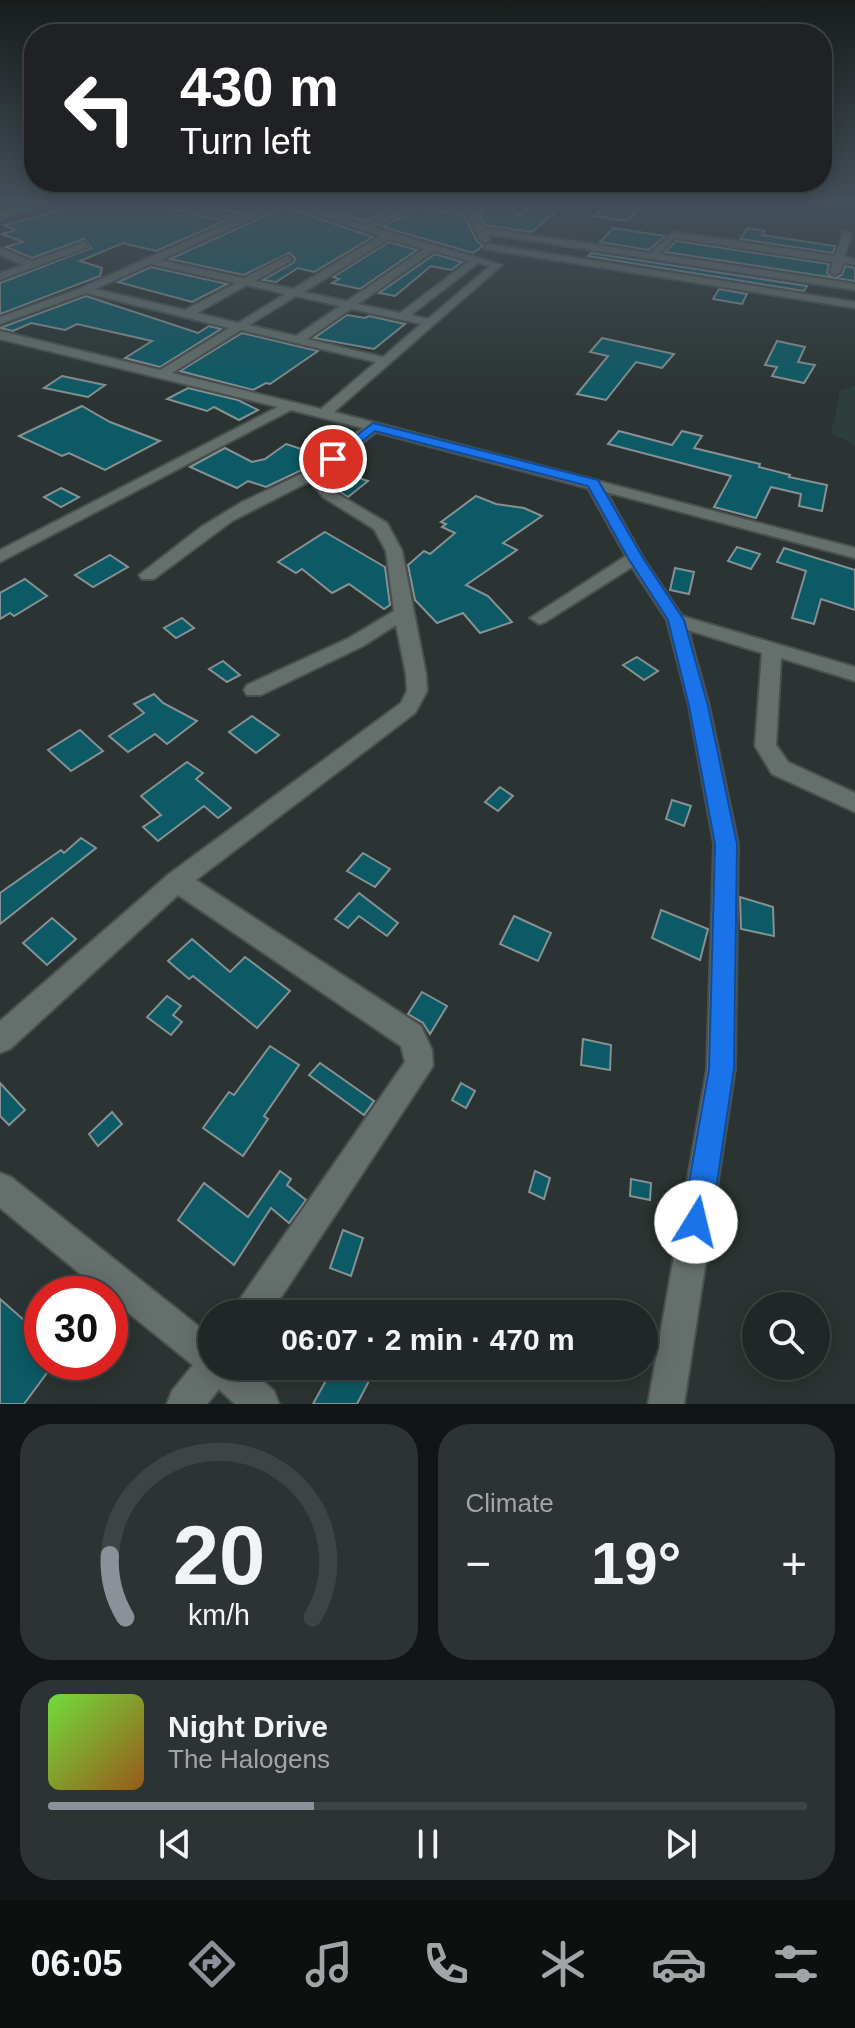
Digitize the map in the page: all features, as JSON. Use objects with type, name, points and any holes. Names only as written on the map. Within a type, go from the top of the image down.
[{"type":"street","points":[[0,277],[28,267]]},
{"type":"street","points":[[0,321],[138,267]]},
{"type":"street","points":[[175,267],[431,323]]},
{"type":"street","points":[[187,314],[273,267]]},
{"type":"street","points":[[162,374],[338,267]]},
{"type":"street","points":[[298,340],[405,267]]},
{"type":"street","points":[[402,317],[468,267]]},
{"type":"street","points":[[324,414],[495,267]]},
{"type":"street","points":[[612,267],[855,305]]},
{"type":"street","points":[[719,267],[855,287]]},
{"type":"street","points":[[831,284],[837,267]]},
{"type":"street","points":[[85,290],[386,361]]},
{"type":"street","points":[[0,335],[324,414],[855,553]]},
{"type":"street","points":[[0,557],[289,406]]},
{"type":"street","points":[[148,575],[229,515],[270,492],[313,474],[373,427]]},
{"type":"street","points":[[0,1039],[177,881],[408,708],[417,691],[416,674],[394,551],[381,526],[328,494],[313,474]]},
{"type":"street","points":[[593,483],[635,558],[676,620],[699,706],[726,844],[721,1069],[666,1404]]},
{"type":"street","points":[[539,618],[635,558]]},
{"type":"street","points":[[254,690],[356,642],[403,613]]},
{"type":"street","points":[[676,620],[855,674]]},
{"type":"street","points":[[772,649],[765,746],[780,768],[855,803]]},
{"type":"street","points":[[177,881],[411,1036],[418,1050],[419,1066],[260,1300]]},
{"type":"street","points":[[0,1188],[198,1348]]},
{"type":"street","points":[[185,1404],[203,1380]]},
{"type":"street","points":[[235,1380],[261,1404]]},
{"type":"shaded area","points":[[855,386],[855,445],[831,433],[840,391]]},
{"type":"building","points":[[43,267],[102,268],[100,276],[0,314],[0,283]]},
{"type":"building","points":[[151,267],[227,284],[192,302],[118,282]]},
{"type":"building","points":[[205,267],[261,267],[244,275]]},
{"type":"building","points":[[286,267],[323,267],[314,272],[298,268],[276,282],[263,280]]},
{"type":"building","points":[[350,267],[393,267],[360,289],[332,283],[339,279],[333,277]]},
{"type":"building","points":[[417,267],[430,267],[395,296],[379,293]]},
{"type":"building","points":[[653,267],[679,267],[807,286],[804,291]]},
{"type":"building","points":[[758,267],[828,267],[827,273],[832,278]]},
{"type":"building","points":[[848,267],[855,268],[855,281],[834,278],[842,275]]},
{"type":"building","points":[[719,289],[747,294],[742,304],[713,299]]},
{"type":"building","points":[[86,296],[198,333],[209,326],[221,329],[160,367],[125,358],[152,341],[77,324],[65,330],[31,323],[13,331],[0,328]]},
{"type":"building","points":[[347,315],[405,324],[374,349],[314,338]]},
{"type":"building","points":[[242,333],[318,351],[270,384],[253,390],[180,371]]},
{"type":"building","points":[[602,338],[674,354],[662,368],[636,362],[606,400],[577,394],[608,356],[590,352]]},
{"type":"building","points":[[777,341],[805,347],[798,362],[815,365],[804,383],[772,376],[777,367],[765,365]]},
{"type":"building","points":[[62,376],[105,385],[88,397],[44,388]]},
{"type":"building","points":[[188,388],[238,400],[258,410],[239,420],[214,407],[207,411],[167,399]]},
{"type":"building","points":[[82,406],[110,422],[160,441],[105,470],[69,453],[62,456],[19,436]]},
{"type":"building","points":[[619,431],[672,445],[682,431],[702,436],[694,448],[760,464],[759,467],[789,477],[827,485],[822,511],[799,506],[801,494],[771,487],[756,518],[714,507],[731,476],[608,444]]},
{"type":"building","points":[[286,444],[317,454],[306,462],[312,464],[306,468],[266,487],[248,481],[237,488],[190,467],[225,448],[252,462],[265,459]]},
{"type":"building","points":[[332,470],[368,481],[348,497],[335,489],[325,476]]},
{"type":"building","points":[[61,488],[79,497],[61,507],[44,497]]},
{"type":"building","points":[[476,496],[496,504],[524,508],[542,516],[503,543],[517,550],[466,585],[488,596],[512,622],[480,633],[463,613],[437,623],[415,600],[408,565],[424,551],[430,554],[455,533],[442,527],[446,524],[441,522]]},
{"type":"building","points":[[325,532],[385,567],[390,605],[384,609],[349,584],[332,593],[302,569],[296,573],[278,562]]},
{"type":"building","points":[[737,547],[760,554],[751,569],[728,561]]},
{"type":"building","points":[[784,548],[855,570],[855,610],[821,599],[814,624],[792,618],[806,571],[777,562]]},
{"type":"building","points":[[110,555],[128,567],[93,587],[75,575]]},
{"type":"building","points":[[675,568],[694,572],[689,594],[670,590]]},
{"type":"building","points":[[25,579],[47,596],[14,616],[10,613],[0,619],[0,593]]},
{"type":"building","points":[[182,618],[194,628],[176,638],[164,628]]},
{"type":"building","points":[[637,657],[658,671],[644,680],[623,665]]},
{"type":"building","points":[[223,661],[240,675],[227,682],[209,669]]},
{"type":"building","points":[[154,694],[163,703],[197,721],[167,744],[155,734],[128,752],[109,736],[144,713],[134,704]]},
{"type":"building","points":[[252,716],[279,735],[256,753],[229,732]]},
{"type":"building","points":[[80,730],[103,751],[71,771],[48,750]]},
{"type":"building","points":[[187,762],[203,773],[196,779],[231,808],[218,818],[204,806],[158,841],[143,827],[161,815],[141,796]]},
{"type":"building","points":[[500,787],[513,796],[498,811],[485,802]]},
{"type":"building","points":[[672,800],[691,806],[684,826],[666,819]]},
{"type":"building","points":[[81,838],[96,848],[0,924],[0,893],[61,850],[64,853]]},
{"type":"building","points":[[363,853],[390,869],[375,887],[347,871]]},
{"type":"building","points":[[359,893],[398,923],[387,936],[359,916],[348,928],[335,919]]},
{"type":"building","points":[[740,897],[773,907],[774,936],[741,929]]},
{"type":"building","points":[[661,910],[708,929],[700,960],[652,938]]},
{"type":"building","points":[[514,916],[551,933],[538,961],[500,944]]},
{"type":"building","points":[[52,918],[76,939],[47,965],[23,943]]},
{"type":"building","points":[[192,939],[230,972],[245,957],[290,991],[257,1028],[193,976],[189,979],[168,961]]},
{"type":"building","points":[[422,992],[447,1006],[430,1034],[423,1023],[408,1014]]},
{"type":"building","points":[[167,996],[181,1006],[173,1015],[182,1022],[171,1035],[147,1017]]},
{"type":"building","points":[[583,1039],[611,1045],[610,1070],[581,1065]]},
{"type":"building","points":[[270,1046],[299,1065],[264,1116],[268,1119],[243,1156],[203,1128],[229,1092],[234,1095]]},
{"type":"building","points":[[320,1063],[374,1101],[364,1115],[309,1075]]},
{"type":"building","points":[[0,1083],[25,1110],[9,1125],[0,1116]]},
{"type":"building","points":[[461,1083],[475,1091],[466,1108],[452,1100]]},
{"type":"building","points":[[112,1112],[122,1124],[98,1146],[89,1134]]},
{"type":"building","points":[[280,1171],[291,1179],[287,1185],[306,1200],[289,1223],[271,1208],[234,1265],[178,1220],[204,1183],[248,1217]]},
{"type":"building","points":[[535,1171],[550,1178],[544,1199],[529,1192]]},
{"type":"building","points":[[631,1179],[651,1183],[650,1200],[630,1196]]},
{"type":"building","points":[[343,1230],[363,1238],[351,1276],[330,1268]]},
{"type":"building","points":[[0,1299],[24,1320],[24,1380],[42,1380],[24,1404],[0,1404]]},
{"type":"building","points":[[326,1380],[369,1381],[357,1404],[313,1404]]},
{"type":"route","points":[[333,459],[373,427],[593,483],[635,558],[676,620],[699,706],[726,844],[721,1069],[696,1222]]}]
